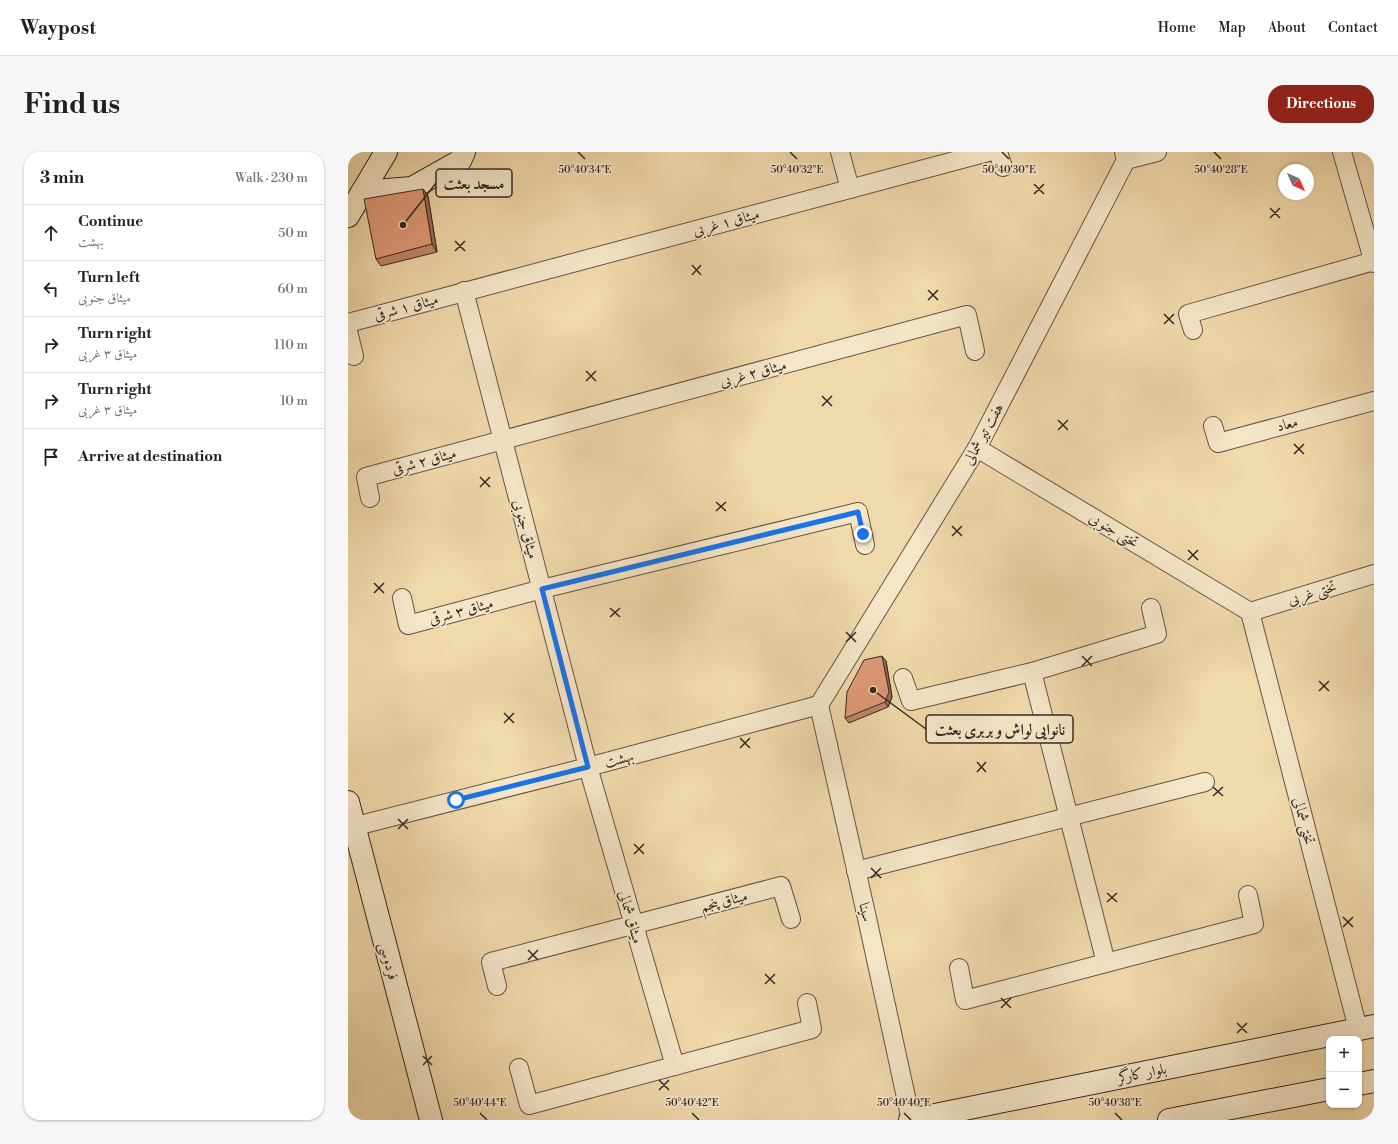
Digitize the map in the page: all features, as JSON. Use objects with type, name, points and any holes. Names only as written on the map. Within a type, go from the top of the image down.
[{"type":"main road","points":[[348,216],[386,152]]},
{"type":"main road","points":[[362,192],[412,188],[460,161],[464,152]]},
{"type":"main road","name":"فردوسی","points":[[348,802],[351,827],[407,1025],[430,1120]]},
{"type":"main road","name":"بلوار کارگر","points":[[910,1120],[1366,1028]]},
{"type":"main road","points":[[1362,1083],[1374,1081]]},
{"type":"main road","points":[[1169,1120],[1326,1090]]},
{"type":"street","points":[[840,152],[850,189]]},
{"type":"street","name":"میثاق ۱ غربی","points":[[464,291],[988,152]]},
{"type":"street","points":[[1125,156],[1157,152]]},
{"type":"street","points":[[1193,330],[1188,314],[1374,262],[1342,152]]},
{"type":"street","name":"هفت تیر شمالی","points":[[819,705],[977,448],[1125,156]]},
{"type":"street","name":"میثاق ۱ شرقی","points":[[348,323],[464,291]]},
{"type":"street","name":"میثاق جنوبی","points":[[464,291],[588,767]]},
{"type":"street","name":"میثاق ۲ غربی","points":[[503,440],[967,315],[975,350]]},
{"type":"street","points":[[348,331],[354,356]]},
{"type":"street","name":"معاد","points":[[1213,426],[1218,443],[1374,400]]},
{"type":"street","name":"میثاق ۲ شرقی","points":[[370,498],[366,477],[503,440]]},
{"type":"street","name":"تختی جنوبی","points":[[977,448],[1250,612]]},
{"type":"street","points":[[542,589],[858,512],[865,545]]},
{"type":"street","name":"تختی غربی","points":[[1250,612],[1374,574]]},
{"type":"street","name":"میثاق ۳ شرقی","points":[[402,598],[408,625],[542,589]]},
{"type":"street","points":[[903,678],[911,701],[1032,672],[1157,634],[1150,608]]},
{"type":"street","name":"تختی شمالی","points":[[1250,612],[1366,1028]]},
{"type":"street","points":[[1032,672],[1106,963]]},
{"type":"street","name":"بهشت","points":[[351,827],[588,767],[819,705]]},
{"type":"street","name":"سینا","points":[[819,705],[910,1120]]},
{"type":"street","name":"میثاق شمالی","points":[[588,767],[675,1066]]},
{"type":"street","points":[[856,871],[1205,782]]},
{"type":"street","name":"میثاق پنجم","points":[[634,925],[782,886],[790,919]]},
{"type":"street","points":[[959,968],[965,1000],[1254,924],[1248,895]]},
{"type":"street","points":[[497,986],[491,962],[634,925]]},
{"type":"street","points":[[519,1068],[529,1105],[812,1029],[807,1003]]},
{"type":"building","points":[[423,189],[432,244],[376,259],[364,199]]},
{"type":"building","points":[[882,656],[889,692],[885,702],[845,718],[847,692],[864,660]]},
{"type":"place","name":"مسجد بعثت","points":[[403,225]]},
{"type":"place","name":"نانوایی لواش و بربری بعثت","points":[[873,690]]},
{"type":"route","points":[[456,800],[588,767],[542,589],[858,512],[863,534]]}]
